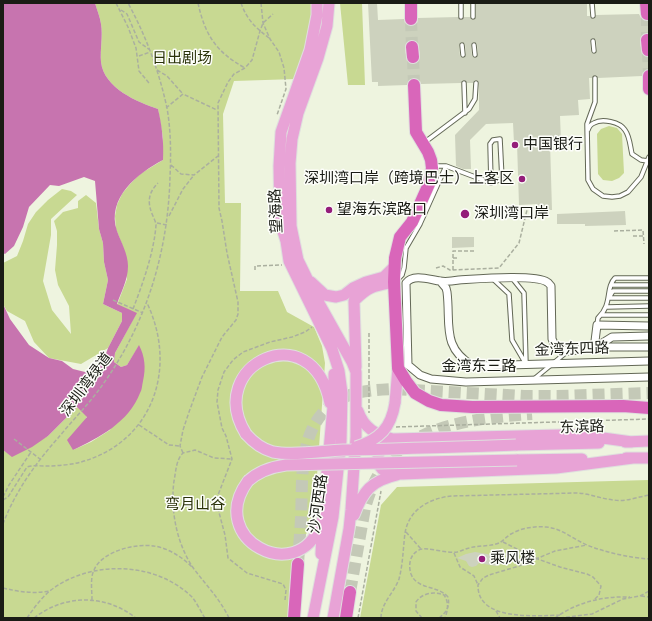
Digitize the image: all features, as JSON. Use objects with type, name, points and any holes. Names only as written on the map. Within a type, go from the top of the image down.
[{"type":"highway","points":[[411,3],[412,19]]},
{"type":"highway","points":[[649,76],[649,89]]},
{"type":"highway","points":[[414,84],[416,132],[430,156],[432,168],[429,184],[412,222],[400,237],[396,248],[399,267],[394,288],[398,368],[415,393],[429,401],[441,405],[615,406],[649,409]]},
{"type":"highway","points":[[532,414],[649,409]]},
{"type":"highway","points":[[294,618],[298,564]]},
{"type":"highway","points":[[346,618],[350,592]]},
{"type":"main road","name":"望海路","points":[[317,3],[317,15],[310,50],[281,132],[279,166],[280,222],[286,241],[289,261],[332,349],[339,371],[342,393]]},
{"type":"main road","name":"望海路","points":[[329,3],[327,26],[318,58],[298,113],[292,139],[290,163],[291,226],[298,260],[303,274],[352,362],[356,372],[357,409]]},
{"type":"main road","points":[[303,274],[325,295],[336,297],[344,295],[353,288],[366,282],[384,277],[399,267]]},
{"type":"main road","points":[[356,372],[354,302],[365,291],[379,285],[394,288]]},
{"type":"main road","points":[[316,597],[332,417],[334,384],[332,349]]},
{"type":"main road","points":[[332,417],[328,394],[317,371],[306,361],[288,355],[278,355],[257,362],[249,368],[243,376],[236,405],[237,416],[240,424],[252,441],[261,447],[272,452],[285,453],[354,448],[376,438],[390,422],[395,403],[398,368]]},
{"type":"main road","name":"沙河西路","points":[[313,618],[333,517],[341,441],[342,393]]},
{"type":"main road","points":[[357,409],[364,423],[374,432],[386,438],[400,440]]},
{"type":"main road","name":"沙河西路","points":[[333,618],[349,529],[354,475],[357,409]]},
{"type":"main road","points":[[632,442],[581,435],[400,440],[389,442],[384,445],[378,455],[378,460],[380,465],[387,472],[402,474],[556,468],[633,458]]},
{"type":"main road","name":"东滨路","points":[[340,450],[649,441]]},
{"type":"main road","name":"东滨路","points":[[323,515],[316,534],[304,548],[286,554],[274,554],[255,546],[244,535],[237,517],[236,507],[242,489],[255,475],[264,470],[286,465],[649,458]]},
{"type":"main road","points":[[349,529],[362,496],[367,490],[388,478],[402,474]]},
{"type":"street","points":[[408,277],[440,281],[493,278],[531,278],[547,281],[551,286],[552,339],[556,347],[569,351],[604,347],[649,347]]},
{"type":"street","name":"金湾东三路","points":[[408,277],[406,283],[408,365],[413,370],[431,379],[466,382],[649,377]]},
{"type":"street","name":"金湾东四路","points":[[440,281],[446,288],[447,292],[449,333],[452,343],[456,352],[463,360],[473,366],[649,361]]},
{"type":"street","points":[[594,349],[597,326],[649,326]]},
{"type":"street","points":[[594,349],[612,336],[649,336]]},
{"type":"lane","points":[[461,3],[462,17]]},
{"type":"lane","points":[[473,3],[473,17]]},
{"type":"lane","points":[[592,3],[593,16]]},
{"type":"lane","points":[[594,41],[594,51]]},
{"type":"lane","points":[[462,45],[463,55]]},
{"type":"lane","points":[[474,45],[475,55]]},
{"type":"lane","points":[[587,131],[594,122],[614,122],[625,129],[632,154],[636,158],[648,160],[641,177],[628,192],[620,196],[603,196],[593,189],[588,180],[587,131],[588,120],[595,102],[595,78]]},
{"type":"lane","points":[[422,143],[465,113],[475,99],[476,82]]},
{"type":"lane","points":[[464,83],[465,113]]},
{"type":"lane","points":[[432,168],[446,166],[491,183],[502,179],[500,140],[493,140],[490,144],[491,183]]},
{"type":"lane","points":[[408,277],[399,267],[406,248],[420,224],[446,166]]},
{"type":"lane","points":[[493,278],[509,294],[512,340],[526,365]]},
{"type":"lane","points":[[512,278],[524,293],[526,365]]},
{"type":"lane","points":[[597,326],[598,318],[607,307],[611,285],[615,278],[649,278]]},
{"type":"lane","points":[[611,285],[649,284]]},
{"type":"lane","points":[[609,298],[613,291],[649,291]]},
{"type":"lane","points":[[609,298],[649,298]]},
{"type":"lane","points":[[607,307],[649,306]]},
{"type":"lane","points":[[601,315],[649,315]]},
{"type":"lane","points":[[533,380],[569,351]]},
{"type":"path","points":[[116,3],[128,27],[138,56],[137,65],[139,71],[149,84]]},
{"type":"path","name":"深圳湾绿道","points":[[35,466],[88,404],[122,354],[147,303],[163,246],[168,218],[171,165],[170,132],[166,108],[150,51],[128,3]]},
{"type":"path","points":[[198,3],[206,31],[215,44],[231,60],[245,68]]},
{"type":"path","points":[[241,3],[245,14],[255,27],[270,39]]},
{"type":"path","points":[[120,9],[127,14],[139,42],[150,51],[138,56]]},
{"type":"path","points":[[183,453],[180,446],[189,412],[202,377],[222,337],[236,320],[238,314],[238,302],[219,208],[218,103],[228,82],[234,74],[245,68],[252,60],[260,31],[264,23],[273,14]]},
{"type":"path","points":[[156,70],[167,76],[183,94],[217,110]]},
{"type":"path","points":[[166,108],[183,94]]},
{"type":"path","points":[[168,218],[194,175],[218,156]]},
{"type":"path","points":[[171,165],[181,174],[194,175]]},
{"type":"path","points":[[133,309],[146,270],[156,223],[148,202],[153,188],[158,183]]},
{"type":"path","points":[[436,268],[442,266],[453,270],[499,268],[519,243],[527,210]]},
{"type":"path","points":[[156,223],[167,225]]},
{"type":"path","points":[[614,231],[644,230],[644,244]]},
{"type":"path","points":[[633,236],[644,236]]},
{"type":"path","points":[[453,270],[453,252],[476,251]]},
{"type":"path","points":[[453,258],[458,258]]},
{"type":"path","points":[[255,270],[254,266],[282,265]]},
{"type":"path","points":[[113,300],[143,313]]},
{"type":"path","points":[[3,498],[8,497],[27,467],[63,465],[81,462],[97,456],[112,449],[127,438],[139,425],[155,395],[161,361],[157,329],[147,303]]},
{"type":"path","points":[[139,425],[169,445],[180,446]]},
{"type":"path","points":[[14,440],[40,459]]},
{"type":"path","points":[[193,568],[180,539],[173,504],[173,489],[177,461],[183,453],[195,450],[214,458],[232,459]]},
{"type":"path","points":[[3,498],[9,485],[31,452]]},
{"type":"path","points":[[3,524],[14,500],[35,466]]},
{"type":"path","points":[[358,618],[381,492]]},
{"type":"path","points":[[382,618],[383,607],[398,581],[402,567],[406,531],[414,514],[422,505],[432,500],[441,497],[576,492],[615,500],[649,495]]},
{"type":"path","points":[[440,618],[444,615],[448,608],[448,597],[442,591],[420,584],[413,578],[410,570],[410,561],[414,554],[421,549],[454,552],[470,548],[489,546],[502,542],[510,534],[526,528],[537,526],[556,529],[588,545],[630,557],[649,559]]},
{"type":"path","points":[[406,531],[421,549]]},
{"type":"path","points":[[502,542],[535,558],[593,577],[600,583],[601,586],[599,595],[594,600]]},
{"type":"path","points":[[478,585],[483,578],[489,574],[519,566],[535,558],[555,551],[588,545]]},
{"type":"path","points":[[92,600],[93,571],[105,557],[115,551],[127,547],[154,546],[166,550],[185,560],[214,594],[229,618]]},
{"type":"path","points":[[454,552],[460,567],[474,576],[484,604],[496,611],[514,616],[525,617],[560,615]]},
{"type":"path","points":[[27,618],[38,603],[50,591],[73,578],[93,571],[122,569],[161,577],[177,586],[193,598],[205,618]]},
{"type":"path","points":[[3,588],[22,593],[50,591]]},
{"type":"path","points":[[640,596],[649,590]]},
{"type":"path","points":[[422,618],[416,611],[416,602],[423,596],[431,594],[440,594],[446,598],[448,607],[445,618]]},
{"type":"path","points":[[560,618],[592,614],[623,599],[640,596],[649,597]]},
{"type":"path","points":[[555,618],[579,604],[604,597],[632,597]]},
{"type":"path","points":[[34,618],[51,607],[63,603],[92,600],[103,601],[115,605],[136,618]]},
{"type":"path","points":[[496,611],[500,618]]},
{"type":"green space","name":"弯月山谷","points":[[95,3],[311,3],[313,19],[311,36],[296,79],[234,81],[223,114],[225,203],[241,203],[240,291],[278,291],[287,312],[314,327],[322,346],[325,363],[314,518],[293,561],[288,618],[3,618],[3,450],[12,456],[48,436],[77,407],[87,416],[73,450],[91,442],[110,430],[139,346],[127,365],[121,367],[114,362],[115,353],[136,314],[117,305],[127,279],[123,247],[116,229],[115,216],[117,205],[122,194],[131,183],[140,174],[163,160],[163,137],[158,109],[123,93],[108,79],[103,71],[101,62],[101,24]]},
{"type":"green space","points":[[340,3],[362,3],[365,85],[348,85]]},
{"type":"green space","points":[[609,126],[617,128],[622,134],[624,173],[619,178],[612,181],[603,180],[598,174],[597,134],[601,129]]},
{"type":"green space","points":[[62,189],[71,191],[77,195],[51,219],[51,235],[43,281],[52,310],[71,334],[69,306],[58,285],[55,270],[57,231],[54,221],[63,212],[78,208],[78,201],[86,195],[96,203],[99,229],[103,243],[104,262],[108,280],[103,304],[122,313],[122,321],[108,348],[81,364],[49,358],[34,342],[25,321],[7,311],[3,304],[3,263],[17,256],[28,224],[36,212]]},
{"type":"green space","points":[[649,480],[649,618],[360,618],[381,505],[397,487]]},
{"type":"shaded area","points":[[3,3],[95,3],[101,24],[101,62],[103,71],[108,79],[123,93],[158,109],[162,128],[163,147],[163,160],[153,165],[135,179],[120,197],[116,208],[115,219],[117,231],[127,257],[128,266],[126,281],[117,304],[137,313],[115,353],[114,362],[121,367],[127,365],[139,345],[143,354],[145,367],[141,392],[129,412],[121,421],[103,434],[83,445],[73,450],[67,440],[87,417],[77,407],[48,436],[32,447],[12,457],[3,450],[3,304],[10,319],[29,345],[49,358],[62,361],[73,369],[89,373],[103,362],[108,348],[122,321],[122,313],[103,304],[108,280],[104,262],[103,243],[99,229],[95,181],[84,177],[59,186],[50,185],[29,207],[23,227],[14,246],[5,254],[3,253]]},
{"type":"building","points":[[368,3],[377,3],[378,20],[404,19],[405,23],[411,26],[414,26],[417,23],[418,18],[458,17],[461,20],[464,17],[470,17],[471,20],[474,20],[476,17],[476,3],[587,3],[587,16],[590,16],[593,19],[596,15],[639,14],[644,21],[649,21],[649,33],[642,34],[640,41],[642,54],[645,57],[649,57],[649,69],[643,72],[642,76],[598,78],[597,75],[595,75],[592,78],[589,78],[590,99],[578,100],[579,115],[560,116],[561,141],[550,142],[552,210],[537,210],[537,204],[519,205],[517,143],[514,143],[513,123],[486,124],[470,140],[471,169],[463,169],[456,166],[455,135],[479,110],[478,81],[475,80],[473,83],[467,83],[462,80],[461,83],[421,84],[420,81],[414,78],[410,79],[407,85],[378,86],[378,82],[372,82]],"holes":[[[593,38],[596,40],[597,51],[594,54],[591,52],[591,39]],[[415,40],[418,43],[420,56],[418,63],[410,64],[407,61],[405,48],[407,41]],[[462,42],[465,44],[466,55],[463,58],[460,56],[460,43]],[[474,42],[477,44],[478,55],[475,58],[472,56],[472,43]]]},
{"type":"building","points":[[625,211],[626,225],[585,226],[585,224],[557,224],[557,214]]},
{"type":"building","points":[[452,237],[474,237],[474,247],[452,248]]},
{"type":"building","name":"乘风楼","points":[[475,552],[487,554],[509,562],[495,566],[479,563],[472,567],[469,566],[466,561],[457,558]]},
{"type":"tunnel","points":[[647,14],[647,40]]},
{"type":"tunnel","points":[[411,19],[412,47]]},
{"type":"tunnel","points":[[648,50],[649,76]]},
{"type":"tunnel","points":[[413,57],[414,85]]},
{"type":"tunnel","points":[[298,564],[304,456],[314,426],[322,414],[340,399],[362,392],[393,389],[524,396],[649,393]]},
{"type":"tunnel","points":[[350,592],[367,501],[378,476],[385,464],[390,459],[403,447],[419,437],[437,430],[476,420],[532,414]]},
{"type":"place","name":"中国银行","points":[[515,145]]},
{"type":"place","name":"深圳湾口岸（跨境巴士）上客区","points":[[522,179]]},
{"type":"place","name":"望海东滨路口","points":[[329,210]]},
{"type":"place","name":"深圳湾口岸","points":[[465,214]]},
{"type":"place","name":"乘风楼","points":[[482,559]]},
{"type":"park label","name":"日出剧场","points":[[182,59]]}]
